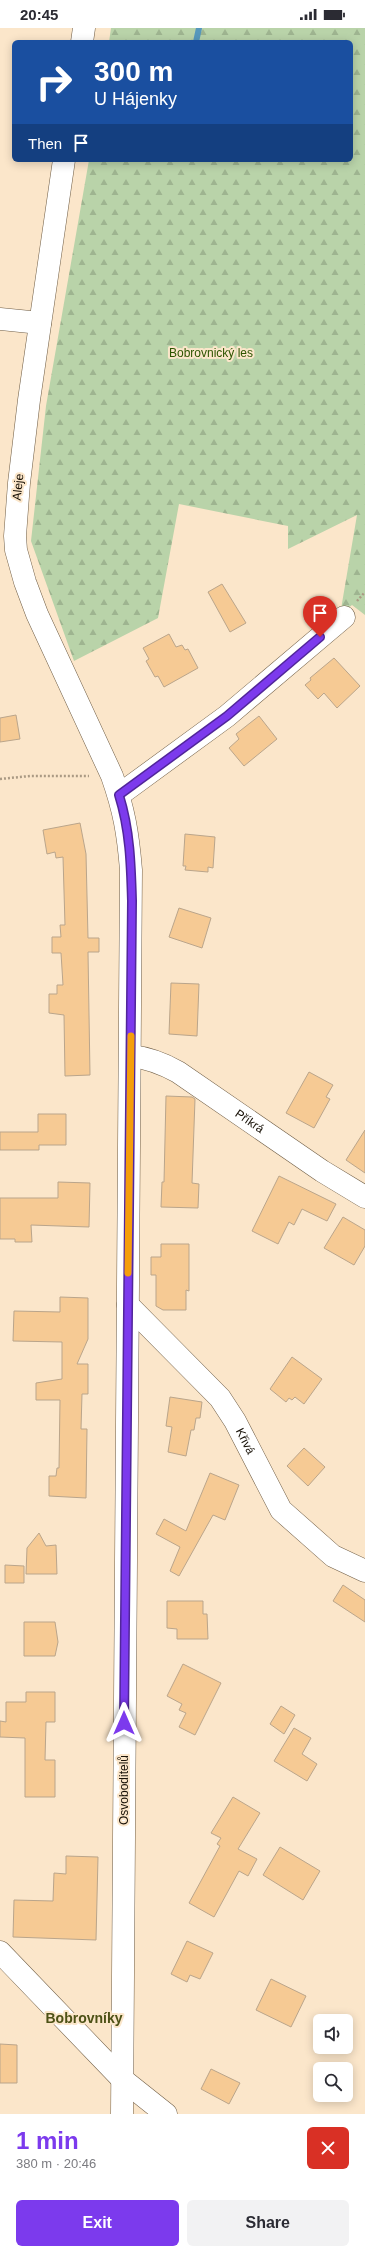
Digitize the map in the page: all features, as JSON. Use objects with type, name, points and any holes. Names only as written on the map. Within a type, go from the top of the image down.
[{"type":"street","points":[[82,40],[84,28]]},
{"type":"street","name":"Aleje","points":[[64,162],[18,483],[14,522],[16,550],[37,614],[115,785]]},
{"type":"street","points":[[0,319],[40,323]]},
{"type":"street","points":[[115,785],[227,716],[344,617]]},
{"type":"street","name":"Osvoboditelů","points":[[115,785],[126,817],[131,870],[131,1056],[122,2114]]},
{"type":"street","name":"Příkrá","points":[[131,1056],[161,1062],[178,1072],[322,1171],[365,1197]]},
{"type":"street","name":"Křivá","points":[[128,1304],[220,1398],[235,1421],[281,1510],[333,1556],[365,1571]]},
{"type":"street","points":[[0,1952],[122,2079],[166,2114]]},
{"type":"path","points":[[0,779],[30,776],[115,785]]},
{"type":"green space","name":"Bobrovnický les","points":[[111,28],[365,28],[365,615],[352,605],[340,615],[357,515],[288,549],[288,526],[179,504],[158,618],[74,661],[31,541],[46,406],[89,162],[353,162],[353,40],[109,40]]},
{"type":"building","points":[[222,584],[246,623],[230,632],[208,592]]},
{"type":"building","points":[[169,634],[176,647],[182,645],[185,650],[188,649],[198,668],[164,687],[158,676],[155,677],[146,661],[149,659],[143,648]]},
{"type":"building","points":[[334,658],[360,686],[337,708],[324,693],[318,699],[305,685],[311,680],[310,678]]},
{"type":"building","points":[[16,715],[20,739],[0,742],[0,718]]},
{"type":"building","points":[[259,716],[277,739],[244,766],[229,748],[239,739],[236,734]]},
{"type":"building","points":[[80,823],[86,854],[88,938],[99,938],[99,952],[88,952],[90,1075],[65,1076],[64,1015],[49,1013],[49,994],[57,994],[57,985],[63,985],[61,953],[52,953],[52,937],[61,937],[60,925],[65,925],[63,857],[56,858],[55,852],[47,854],[43,830]]},
{"type":"building","points":[[185,834],[215,837],[213,868],[208,867],[208,872],[185,870],[186,866],[183,866]]},
{"type":"building","points":[[179,908],[211,918],[202,948],[169,937]]},
{"type":"building","points":[[171,983],[199,984],[197,1036],[169,1034]]},
{"type":"building","points":[[309,1072],[333,1085],[326,1097],[330,1099],[314,1128],[286,1113]]},
{"type":"building","points":[[166,1096],[192,1097],[195,1099],[192,1183],[199,1184],[198,1208],[161,1207],[162,1182],[164,1182]]},
{"type":"building","points":[[38,1114],[66,1114],[66,1145],[39,1145],[39,1150],[0,1150],[0,1132],[38,1132]]},
{"type":"building","points":[[365,1130],[365,1173],[346,1160]]},
{"type":"building","points":[[279,1176],[336,1204],[327,1221],[302,1209],[294,1225],[289,1222],[278,1244],[252,1231]]},
{"type":"building","points":[[58,1182],[90,1183],[89,1227],[31,1225],[32,1242],[15,1242],[15,1239],[0,1239],[0,1198],[58,1198]]},
{"type":"building","points":[[343,1217],[365,1230],[365,1246],[354,1265],[324,1248]]},
{"type":"building","points":[[161,1244],[189,1244],[189,1291],[186,1290],[186,1310],[163,1310],[156,1306],[156,1275],[151,1275],[151,1257],[161,1257]]},
{"type":"building","points":[[60,1297],[88,1298],[88,1339],[77,1364],[88,1364],[88,1394],[82,1394],[81,1429],[87,1429],[86,1498],[49,1496],[49,1476],[56,1476],[57,1468],[59,1468],[60,1400],[36,1400],[36,1383],[62,1379],[62,1342],[13,1341],[14,1311],[60,1312]]},
{"type":"building","points":[[292,1357],[322,1379],[304,1404],[295,1397],[292,1400],[289,1398],[286,1402],[270,1389]]},
{"type":"building","points":[[170,1397],[202,1402],[200,1418],[196,1418],[194,1430],[191,1430],[186,1456],[168,1452],[172,1427],[166,1426]]},
{"type":"building","points":[[304,1448],[325,1467],[308,1486],[287,1466]]},
{"type":"building","points":[[210,1473],[239,1485],[225,1520],[213,1515],[179,1576],[170,1571],[180,1547],[156,1534],[164,1519],[186,1531]]},
{"type":"building","points":[[39,1533],[46,1546],[56,1545],[57,1574],[26,1574],[27,1548]]},
{"type":"building","points":[[5,1565],[24,1566],[24,1583],[5,1583]]},
{"type":"building","points":[[343,1585],[365,1600],[365,1622],[333,1601]]},
{"type":"building","points":[[167,1601],[203,1601],[203,1614],[207,1614],[208,1639],[177,1639],[177,1629],[167,1628]]},
{"type":"building","points":[[24,1622],[55,1622],[58,1642],[55,1656],[24,1656]]},
{"type":"building","points":[[183,1664],[221,1683],[195,1735],[179,1727],[186,1713],[179,1710],[182,1704],[167,1696]]},
{"type":"building","points":[[26,1692],[55,1692],[55,1722],[46,1722],[45,1760],[55,1760],[55,1797],[25,1797],[25,1738],[0,1737],[0,1721],[6,1722],[6,1702],[26,1702]]},
{"type":"building","points":[[281,1706],[295,1715],[284,1734],[270,1724]]},
{"type":"building","points":[[294,1728],[311,1738],[302,1754],[317,1764],[307,1781],[274,1761]]},
{"type":"building","points":[[233,1797],[260,1813],[238,1849],[257,1859],[248,1876],[239,1871],[214,1917],[189,1903],[220,1846],[217,1844],[221,1838],[211,1833]]},
{"type":"building","points":[[280,1847],[320,1871],[303,1900],[263,1875]]},
{"type":"building","points":[[66,1856],[98,1857],[96,1940],[13,1937],[14,1900],[53,1901],[54,1873],[66,1874]]},
{"type":"building","points":[[187,1941],[213,1953],[200,1979],[190,1975],[187,1982],[171,1974]]},
{"type":"building","points":[[271,1979],[306,1996],[291,2027],[256,2010]]},
{"type":"building","points":[[0,2044],[17,2045],[17,2083],[0,2083]]},
{"type":"building","points":[[211,2069],[240,2083],[229,2104],[201,2089]]},
{"type":"waterway","points":[[196,40],[199,28]]},
{"type":"slow traffic","points":[[128,1273],[131,1036]]},
{"type":"district","name":"Bobrovníky","points":[[84,2018]]},
{"type":"route","points":[[124,1723],[132,901],[131,870],[126,817],[119,795],[176,755],[227,716],[320,637]]}]
